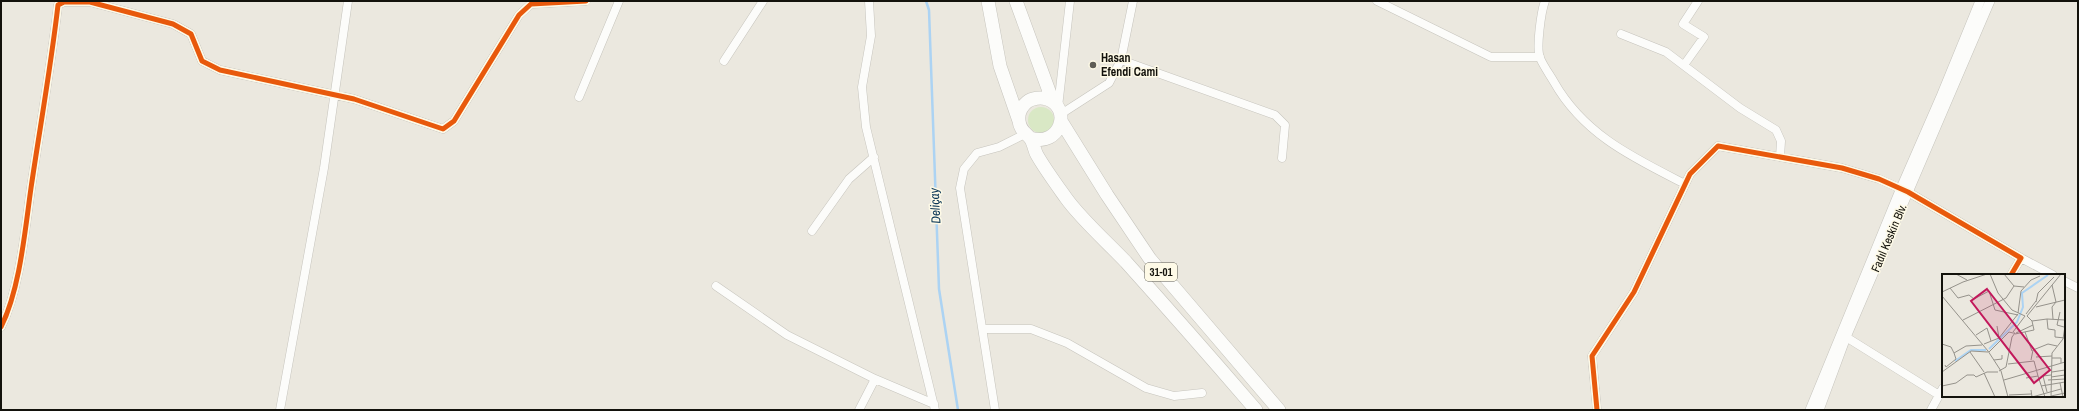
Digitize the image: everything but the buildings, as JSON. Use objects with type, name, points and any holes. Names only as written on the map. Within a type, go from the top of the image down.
[{"type":"highway","points":[[988,1],[1000,66],[1019,121],[1027,136],[1037,140],[1050,138],[1060,127],[1058,111],[1047,99],[1033,99],[1022,108],[1019,121]]},
{"type":"highway","name":"31-01","points":[[1016,1],[1058,111],[1107,196],[1150,259],[1279,410]]},
{"type":"highway","name":"31-01","points":[[1027,136],[1066,199],[1128,265],[1256,410]]},
{"type":"street","points":[[280,410],[324,168],[348,1]]},
{"type":"street","points":[[1,327],[6,318],[14,287],[24,236],[58,5],[64,2],[90,2],[173,24],[191,34],[202,61],[220,70],[335,95],[404,114],[443,128],[454,121],[519,14],[531,4],[586,1]]},
{"type":"street","points":[[579,97],[619,1]]},
{"type":"street","points":[[724,61],[762,1]]},
{"type":"street","points":[[869,1],[871,36],[862,87],[866,128],[935,407]]},
{"type":"street","points":[[1058,111],[1070,1]]},
{"type":"street","points":[[1058,111],[1109,83],[1121,60],[1133,1]]},
{"type":"street","points":[[1377,1],[1491,57],[1540,57]]},
{"type":"street","points":[[1544,1],[1540,14],[1540,57],[1564,101],[1591,129],[1636,159],[1685,184]]},
{"type":"street","points":[[1684,66],[1704,37],[1683,24],[1698,1]]},
{"type":"street","name":"Fadıl Keskin Blv.","points":[[1818,410],[1980,1]]},
{"type":"street","name":"Fadıl Keskin Blv.","points":[[1810,410],[1905,190],[1990,1]]},
{"type":"street","points":[[1621,34],[1666,52],[1740,108],[1776,130],[1781,141],[1780,157]]},
{"type":"street","points":[[1121,60],[1275,115],[1285,125],[1282,158]]},
{"type":"street","points":[[995,410],[960,188],[964,169],[977,153],[999,147],[1027,136]]},
{"type":"street","points":[[1597,410],[1592,356],[1634,292],[1690,174],[1718,146],[1842,168],[1879,179],[1905,190],[2051,274]]},
{"type":"street","points":[[812,231],[849,179],[874,157]]},
{"type":"street","points":[[2012,274],[2021,258]]},
{"type":"street","points":[[2065,282],[2078,288]]},
{"type":"street","points":[[716,286],[787,335],[935,407]]},
{"type":"street","points":[[983,329],[1031,329],[1067,343],[1146,388],[1174,396],[1202,393]]},
{"type":"street","points":[[1846,337],[1941,391],[1931,410]]},
{"type":"street","points":[[859,410],[875,379]]},
{"type":"green space","points":[[1041,107],[1050,111],[1054,120],[1050,129],[1041,133],[1032,129],[1028,120],[1032,111]]},
{"type":"waterway","name":"Deliçay","points":[[926,1],[929,10],[939,289],[958,410]]},
{"type":"cycle path","points":[[1,327],[13,295],[21,259],[58,5],[64,2],[90,2],[173,24],[191,34],[202,61],[220,70],[354,99],[443,129],[454,121],[519,15],[531,4],[586,1]]},
{"type":"cycle path","points":[[1597,410],[1592,356],[1634,292],[1690,174],[1718,146],[1842,168],[1879,179],[1908,192],[2021,258],[2012,274]]},
{"type":"place","name":"Hasan Efendi Cami","points":[[1093,65]]}]
